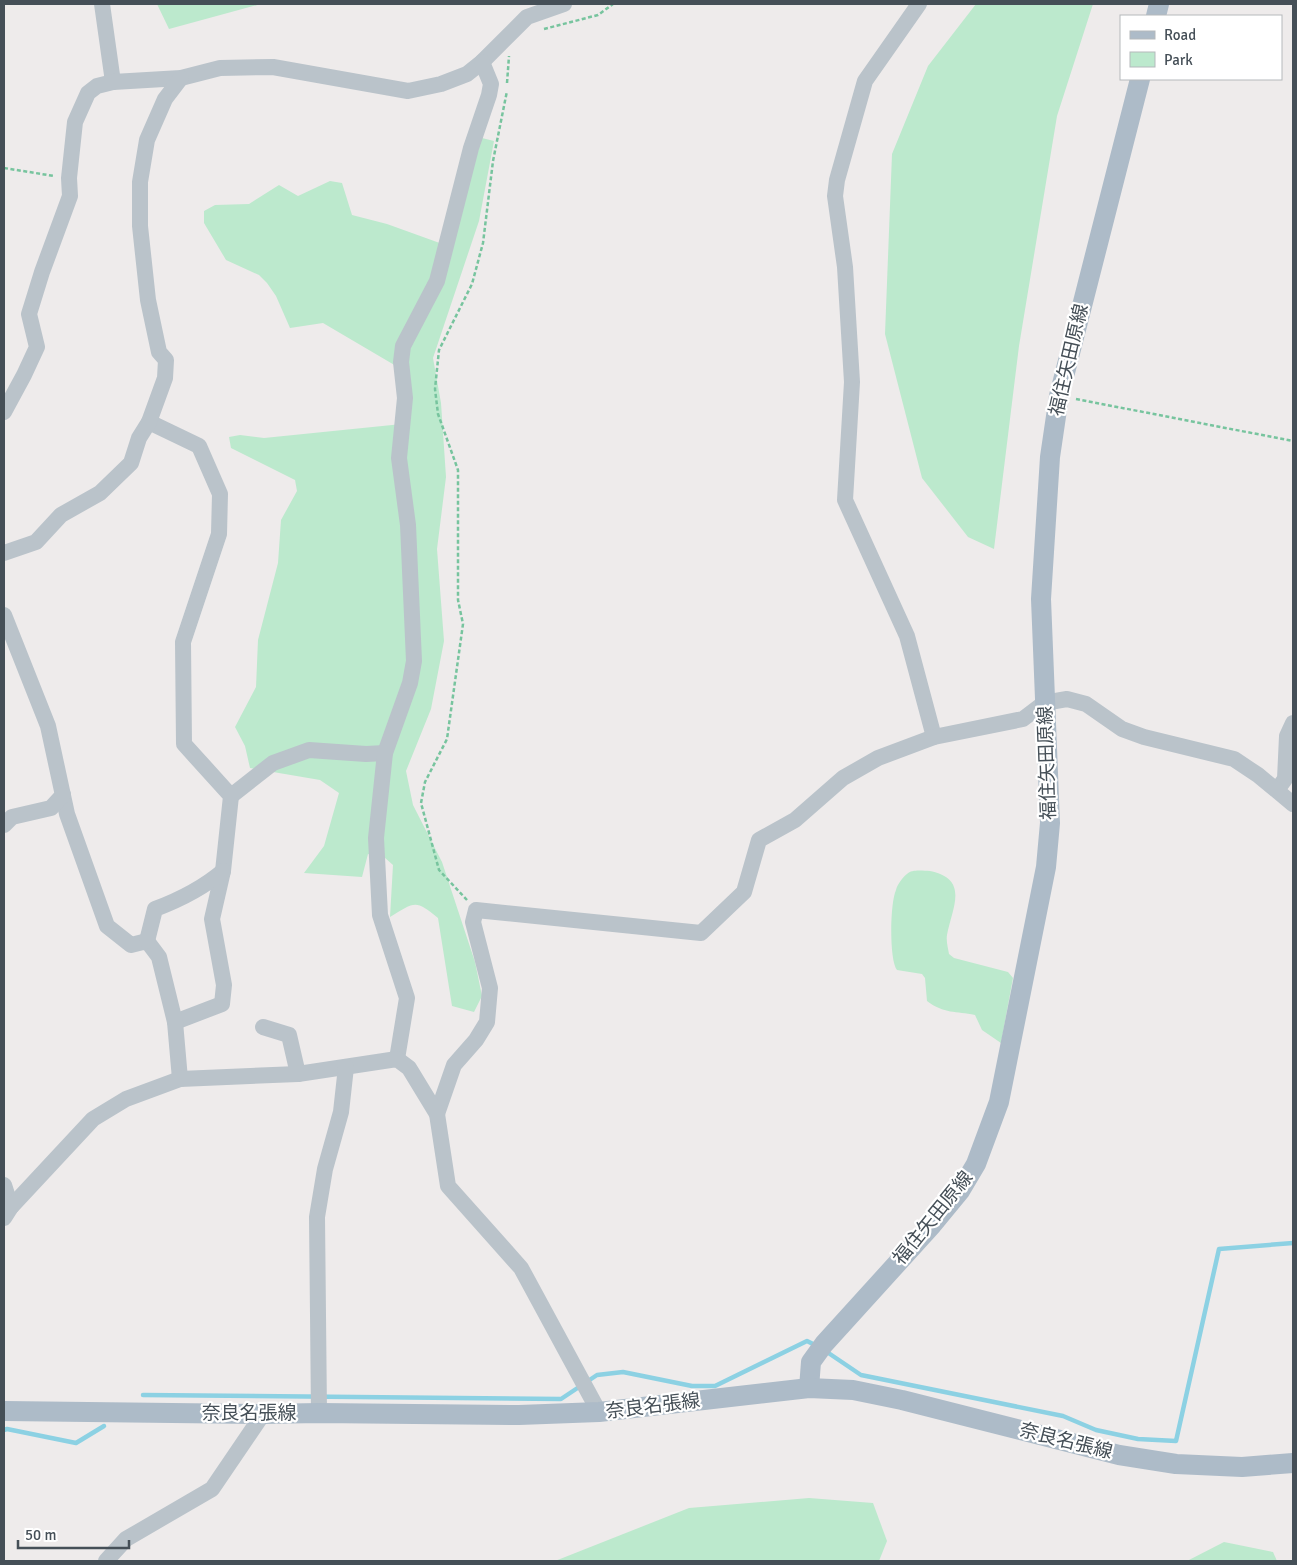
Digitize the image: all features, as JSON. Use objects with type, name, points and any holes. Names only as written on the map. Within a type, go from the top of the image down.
[{"type":"main road","name":"福住矢田原線","points":[[809,1388],[811,1362],[821,1348],[932,1225],[960,1191],[976,1164],[999,1102],[1046,866],[1050,823],[1041,599],[1050,457],[1059,396],[1140,80]]},
{"type":"main road","name":"奈良名張線","points":[[4,1411],[519,1415],[598,1412],[809,1388],[853,1390],[902,1400],[1119,1455],[1176,1464],[1242,1467],[1293,1463]]},
{"type":"street","points":[[102,4],[113,82]]},
{"type":"street","points":[[4,412],[37,346],[29,314],[42,272],[70,196],[69,178],[75,122],[88,93],[97,86],[113,82],[181,78],[220,68],[273,67],[408,91],[441,84],[467,74],[482,62],[527,17],[564,4]]},
{"type":"street","points":[[919,4],[865,80],[836,180],[835,196],[845,267],[852,382],[845,500],[907,636],[934,737]]},
{"type":"street","points":[[397,1059],[407,998],[380,915],[376,838],[385,753],[410,682],[414,661],[408,525],[399,458],[405,398],[401,362],[403,346],[437,281],[471,148],[489,95],[491,84],[482,62]]},
{"type":"street","points":[[4,553],[36,542],[61,515],[100,493],[131,463],[139,438],[149,422],[165,378],[166,360],[159,352],[148,300],[140,226],[140,182],[147,140],[165,99],[181,78]]},
{"type":"street","points":[[149,422],[198,446],[220,494],[219,534],[183,642],[184,744],[231,796]]},
{"type":"street","points":[[4,615],[48,726],[67,814],[107,926],[131,945],[147,941]]},
{"type":"street","points":[[437,1114],[454,1065],[476,1040],[486,1022],[490,988],[473,922],[476,910],[702,933],[744,892],[759,840],[795,820],[843,778],[878,758],[934,737],[1023,719],[1044,703],[1067,699],[1086,704],[1122,728],[1144,737],[1234,759],[1258,775],[1293,804]]},
{"type":"street","points":[[1277,790],[1285,779],[1287,736],[1293,723]]},
{"type":"street","points":[[175,1022],[222,1004],[224,985],[212,919],[223,871],[231,796],[273,763],[309,750],[366,754],[385,753]]},
{"type":"street","points":[[4,825],[12,817],[51,808],[63,795]]},
{"type":"street","points":[[147,941],[155,909],[210,882],[223,871]]},
{"type":"street","points":[[147,941],[159,957],[175,1022],[180,1079]]},
{"type":"street","points":[[263,1027],[290,1035],[298,1074]]},
{"type":"street","points":[[7,1212],[93,1119],[126,1100],[180,1079],[298,1074],[397,1059],[409,1068],[437,1114],[448,1186],[521,1268],[598,1412]]},
{"type":"street","points":[[319,1413],[317,1217],[325,1170],[341,1112],[346,1067]]},
{"type":"street","points":[[4,1185],[7,1212]]},
{"type":"street","points":[[106,1561],[126,1539],[212,1489],[263,1414]]},
{"type":"path","points":[[542,30],[598,15],[613,4]]},
{"type":"path","points":[[476,910],[439,870],[421,803],[425,782],[447,739],[463,624],[458,600],[458,470],[438,414],[434,389],[439,350],[472,284],[483,243],[493,161],[506,99],[509,55]]},
{"type":"path","points":[[4,168],[69,178]]},
{"type":"path","points":[[1059,396],[1293,441]]},
{"type":"green space","points":[[157,4],[261,4],[169,29]]},
{"type":"green space","points":[[976,4],[1093,4],[1057,116],[1019,346],[994,549],[968,537],[922,478],[885,334],[892,154],[928,66]]},
{"type":"green space","points":[[482,138],[494,141],[479,221],[433,358],[441,403],[446,477],[437,549],[444,641],[431,709],[406,771],[413,805],[442,862],[475,962],[482,996],[474,1012],[452,1006],[438,918],[419,905],[405,908],[390,917],[393,865],[384,857],[368,854],[362,877],[304,873],[324,846],[339,793],[320,780],[250,768],[245,746],[235,727],[256,687],[258,640],[278,563],[281,520],[297,491],[295,480],[231,448],[229,437],[240,435],[264,438],[402,424],[408,373],[323,323],[290,328],[276,296],[267,283],[259,275],[226,260],[204,223],[204,211],[215,205],[249,204],[279,185],[298,196],[330,181],[342,183],[352,215],[387,224],[448,246]]},
{"type":"green space","points":[[930,871],[942,875],[950,881],[954,888],[954,905],[947,937],[949,954],[954,958],[1008,972],[1013,978],[1001,1043],[982,1030],[975,1015],[945,1010],[927,1001],[925,978],[922,974],[897,970],[894,964],[892,907],[897,888],[909,872]]},
{"type":"green space","points":[[809,1498],[873,1503],[887,1541],[879,1561],[555,1561],[689,1508]]},
{"type":"green space","points":[[1224,1542],[1273,1552],[1277,1561],[1187,1561]]},
{"type":"waterway","points":[[824,1350],[861,1375],[1063,1416],[1096,1430],[1138,1439],[1176,1441],[1219,1249],[1293,1243]]},
{"type":"waterway","points":[[143,1395],[561,1399],[597,1375],[623,1372],[692,1386],[715,1386],[807,1341],[815,1345]]},
{"type":"waterway","points":[[4,1430],[7,1429],[76,1443],[104,1426]]}]
